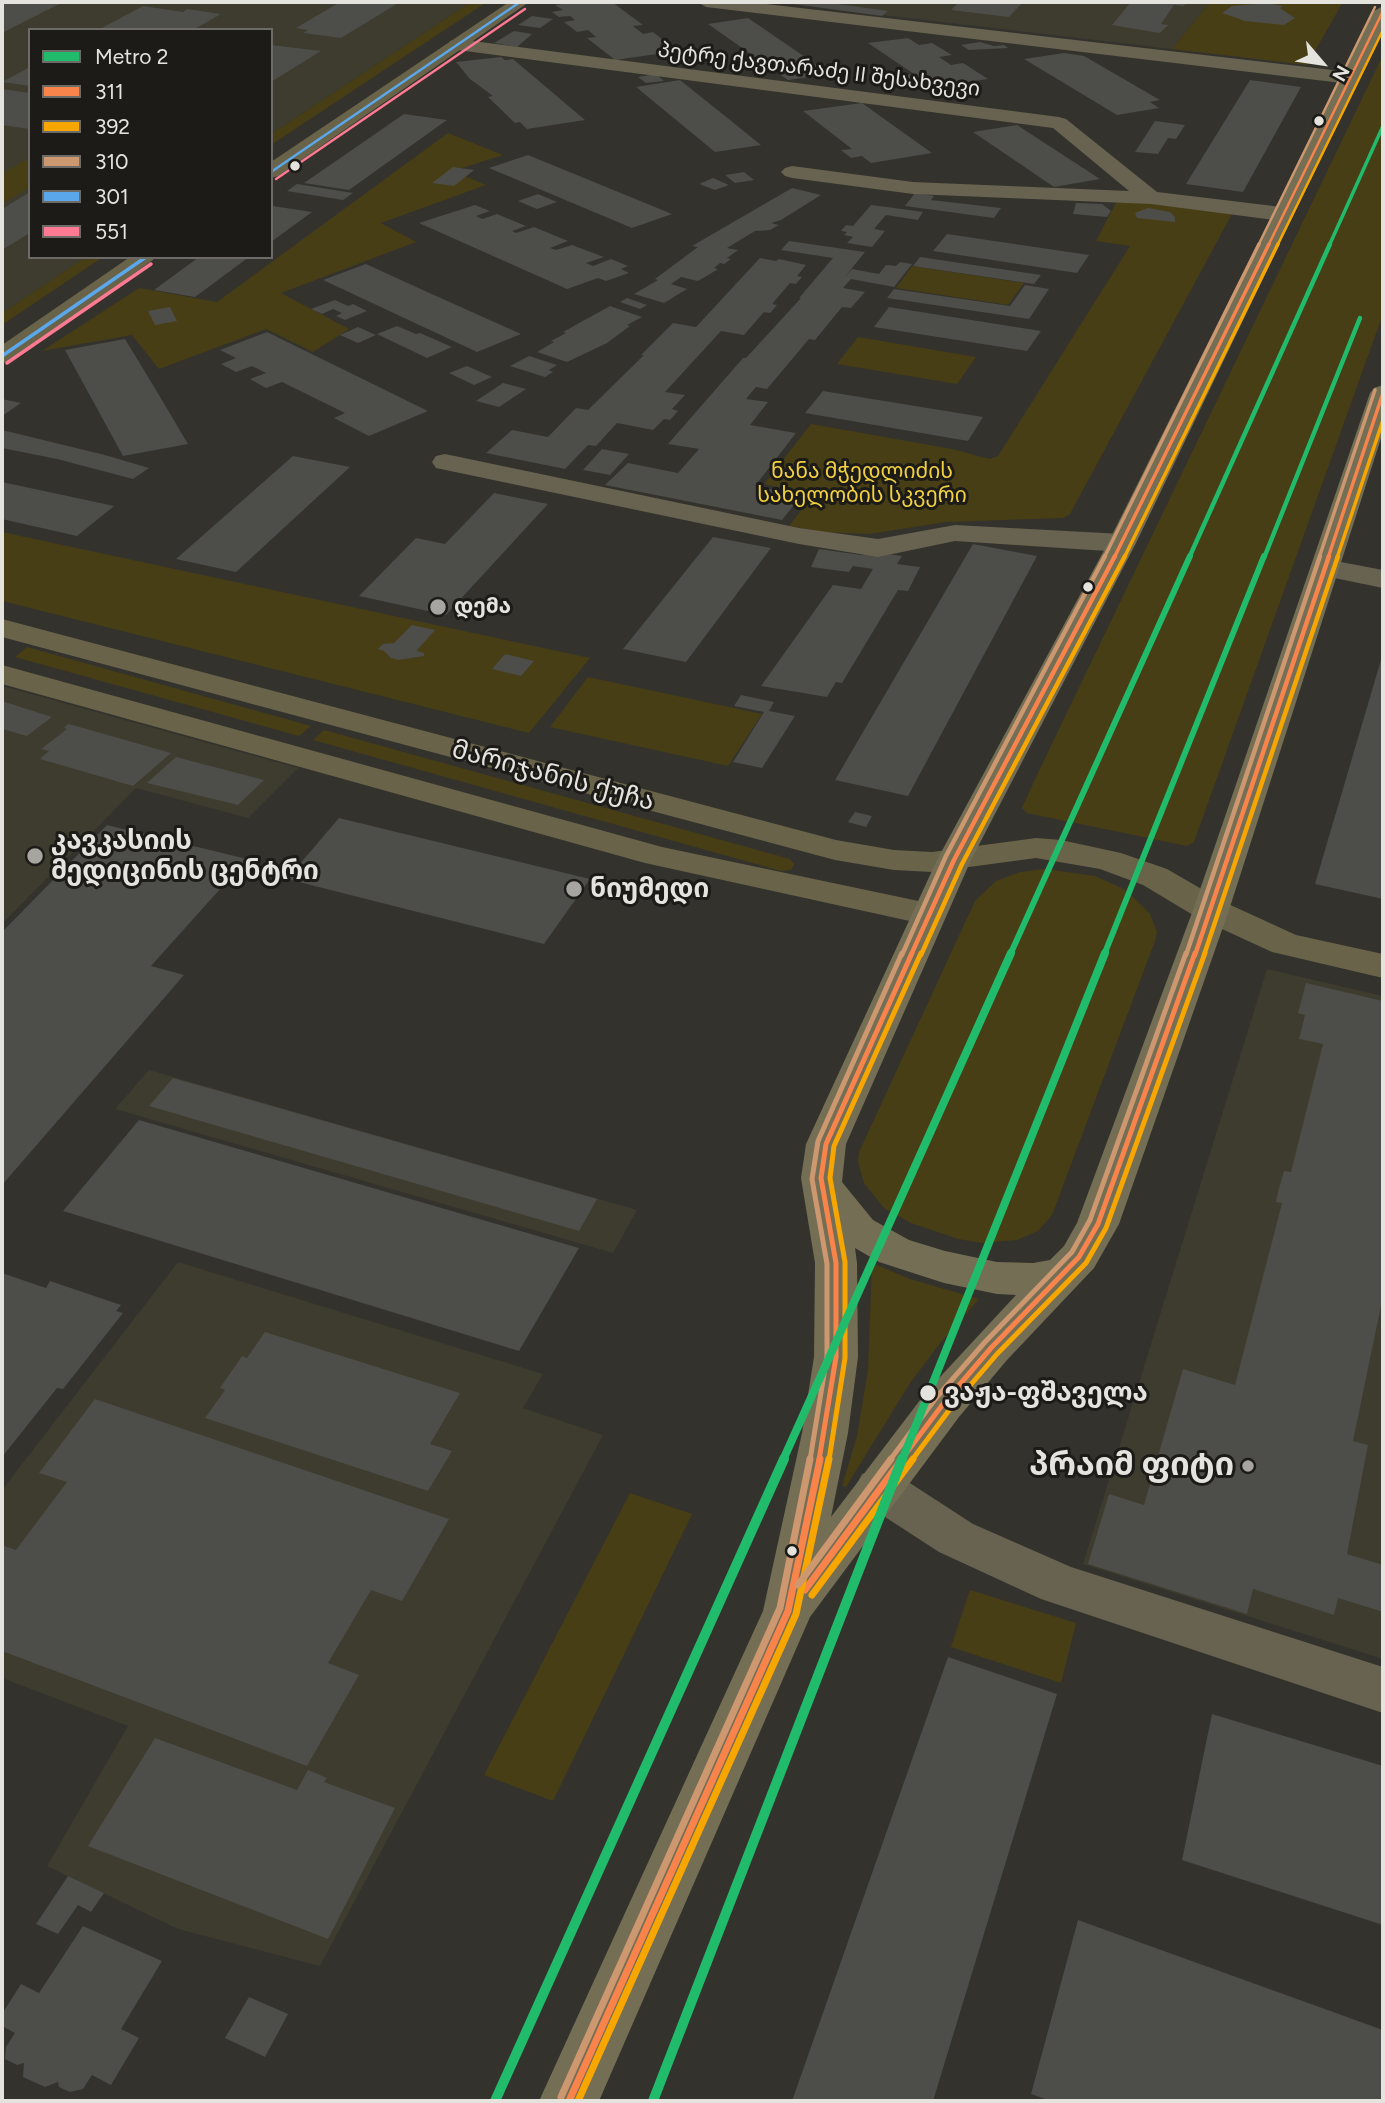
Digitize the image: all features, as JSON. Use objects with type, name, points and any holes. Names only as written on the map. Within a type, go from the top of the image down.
[{"type":"main road","points":[[569,2101],[788,1611],[825,1433],[836,1357],[836,1263],[821,1171],[829,1135],[954,860],[1122,543],[1383,12]]},
{"type":"main road","points":[[788,1611],[943,1404],[983,1357],[1065,1273],[1090,1241],[1108,1200],[1211,910],[1383,393]]},
{"type":"main road","points":[[822,1184],[858,1231],[894,1251],[997,1278],[1034,1279],[1065,1273]]},
{"type":"street","points":[[273,171],[520,2]]},
{"type":"street","points":[[706,2],[1350,78]]},
{"type":"street","name":"პეტრე ქავთარაძე II შესახვევი","points":[[457,45],[1059,123],[1151,198]]},
{"type":"street","points":[[792,172],[914,188],[1151,198],[1282,214]]},
{"type":"street","points":[[2,356],[143,259]]},
{"type":"street","points":[[445,462],[799,536],[878,548],[956,533],[1122,543]]},
{"type":"street","points":[[1325,568],[1383,579]]},
{"type":"street","name":"მარიჯანის ქუჩა","points":[[2,628],[835,850],[894,860],[954,860],[1036,848],[1071,852],[1133,868],[1175,887],[1211,910],[1285,944],[1383,966]]},
{"type":"street","name":"მარიჯანის ქუჩა","points":[[2,674],[657,856],[928,914]]},
{"type":"street","points":[[814,891],[835,850]]},
{"type":"street","points":[[879,1488],[956,1538],[1058,1584],[1383,1690]]},
{"type":"shaded area","points":[[2,2],[471,2],[273,133],[273,28],[28,28],[28,259],[83,259],[2,313]]},
{"type":"shaded area","points":[[772,2],[1210,2],[1172,49]]},
{"type":"shaded area","points":[[2,686],[298,768],[248,818],[136,788],[2,924]]},
{"type":"shaded area","points":[[1267,969],[1383,996],[1383,1659],[1083,1564]]},
{"type":"shaded area","points":[[149,1070],[637,1210],[613,1253],[115,1109]]},
{"type":"shaded area","points":[[178,1262],[543,1374],[523,1408],[603,1435],[320,1966],[178,1929],[47,1866],[128,1726],[2,1678],[2,1490]]},
{"type":"green space","points":[[471,2],[487,2],[273,144],[273,133]]},
{"type":"green space","points":[[1210,2],[1343,2],[1307,65],[1172,49]]},
{"type":"green space","points":[[1383,55],[1383,314],[1194,842],[1187,846],[1027,813],[1022,808],[1036,777]]},
{"type":"green space","points":[[448,133],[503,155],[453,171],[486,185],[381,223],[416,242],[281,293],[349,329],[313,352],[266,329],[159,369],[132,335],[42,351],[139,288],[217,302]]},
{"type":"green space","points":[[28,158],[28,188],[2,204],[2,174]]},
{"type":"green space","name":"ნანა მჭედლიძის სახელობის სკვერი","points":[[1117,201],[1233,212],[1070,514],[1063,518],[946,522],[869,534],[825,532],[789,526],[814,494],[764,484],[811,424],[952,449],[990,459],[998,456],[1130,246],[1096,241]]},
{"type":"green space","points":[[83,259],[100,259],[2,325],[2,313]]},
{"type":"green space","points":[[912,266],[1024,283],[1008,305],[896,288]]},
{"type":"green space","points":[[858,337],[976,357],[957,384],[837,364]]},
{"type":"green space","points":[[2,532],[590,658],[529,733],[2,601]]},
{"type":"green space","points":[[27,647],[311,726],[299,736],[15,657]]},
{"type":"green space","points":[[588,677],[762,714],[728,766],[550,727]]},
{"type":"green space","points":[[324,730],[790,859],[794,864],[791,870],[781,871],[313,740]]},
{"type":"green space","points":[[1045,869],[1095,876],[1126,890],[1150,914],[1157,932],[1155,941],[1052,1215],[1038,1231],[1017,1240],[982,1243],[958,1239],[911,1223],[884,1208],[864,1183],[858,1162],[859,1152],[975,901],[996,881],[1020,872]]},
{"type":"green space","points":[[872,1263],[910,1279],[979,1299],[910,1383],[846,1487],[842,1486],[857,1436],[868,1370]]},
{"type":"green space","points":[[630,1493],[692,1514],[553,1801],[484,1775]]},
{"type":"green space","points":[[970,1590],[1076,1623],[1061,1683],[951,1647]]},
{"type":"building","points":[[4,2],[63,2],[2,33]]},
{"type":"building","points":[[340,2],[400,2],[341,38],[303,33],[308,30],[296,28]]},
{"type":"building","points":[[612,2],[643,25],[633,26],[643,34],[653,32],[667,43],[658,45],[671,45],[678,51],[615,60],[587,38],[596,37],[588,30],[577,32],[564,22],[575,20],[570,16],[559,17],[552,12],[563,10],[555,5]]},
{"type":"building","points":[[779,2],[823,2],[888,11],[882,16]]},
{"type":"building","points":[[959,2],[1023,2],[1009,17],[951,10]]},
{"type":"building","points":[[1131,2],[1190,2],[1183,6],[1174,5],[1161,24],[1168,25],[1160,33],[1112,25]]},
{"type":"building","points":[[1266,3],[1283,6],[1280,8],[1295,18],[1284,25],[1245,21],[1222,13],[1232,6]]},
{"type":"building","points":[[143,6],[221,14],[196,28],[102,28]]},
{"type":"building","points":[[532,16],[553,19],[540,28],[518,25]]},
{"type":"building","points":[[748,18],[830,74],[788,80],[708,24]]},
{"type":"building","points":[[514,31],[532,34],[517,47],[494,43]]},
{"type":"building","points":[[908,38],[919,45],[932,43],[952,55],[939,57],[951,65],[963,63],[988,79],[933,87],[924,81],[907,83],[898,76],[914,74],[868,43]]},
{"type":"building","points":[[980,42],[1008,48],[969,50],[961,45]]},
{"type":"building","points":[[273,45],[321,51],[273,81]]},
{"type":"building","points":[[1064,53],[1084,56],[1160,100],[1150,102],[1159,108],[1117,115],[1024,59]]},
{"type":"building","points":[[501,57],[505,60],[513,59],[585,120],[527,129],[520,122],[515,123],[488,97],[493,96],[470,79],[456,62]]},
{"type":"building","points":[[28,68],[28,86],[2,82]]},
{"type":"building","points":[[656,74],[664,81],[646,83],[638,77]]},
{"type":"building","points":[[680,80],[761,145],[715,152],[636,87]]},
{"type":"building","points":[[1250,80],[1301,87],[1243,192],[1186,184]]},
{"type":"building","points":[[2,89],[28,93],[28,129],[2,125]]},
{"type":"building","points":[[862,103],[932,153],[871,163],[862,156],[851,158],[841,150],[852,149],[803,111]]},
{"type":"building","points":[[404,114],[447,120],[349,190],[304,183]]},
{"type":"building","points":[[1155,121],[1185,125],[1176,139],[1168,138],[1158,154],[1135,152]]},
{"type":"building","points":[[1017,125],[1100,179],[1054,187],[973,132]]},
{"type":"building","points":[[528,155],[672,214],[632,228],[489,168]]},
{"type":"building","points":[[453,167],[474,170],[454,186],[432,183]]},
{"type":"building","points":[[744,172],[754,180],[735,183],[725,175]]},
{"type":"building","points":[[713,178],[729,185],[715,190],[699,184]]},
{"type":"building","points":[[297,184],[353,193],[343,200],[287,191]]},
{"type":"building","points":[[792,188],[821,195],[781,220],[771,223],[779,225],[770,230],[755,231],[727,248],[738,250],[727,258],[731,259],[724,264],[720,263],[714,268],[718,269],[710,274],[698,281],[681,277],[671,284],[687,289],[664,303],[634,294],[658,280],[655,279],[698,247],[692,246]]},
{"type":"building","points":[[28,193],[28,234],[2,250],[2,209]]},
{"type":"building","points":[[915,193],[934,196],[931,200],[1001,208],[994,218],[905,206]]},
{"type":"building","points":[[538,194],[557,202],[537,209],[518,201]]},
{"type":"building","points":[[1076,203],[1102,204],[1111,211],[1107,217],[1073,214]]},
{"type":"building","points":[[475,205],[490,211],[476,216],[482,219],[497,214],[526,226],[512,231],[516,233],[534,227],[568,241],[550,248],[556,250],[572,245],[604,257],[586,263],[593,266],[611,259],[628,266],[621,269],[629,273],[606,281],[598,278],[567,289],[419,223]]},
{"type":"building","points":[[871,205],[923,212],[918,220],[886,215],[874,229],[885,231],[872,247],[847,243],[853,237],[844,235],[847,232],[841,231],[846,225],[853,226]]},
{"type":"building","points":[[273,206],[312,212],[273,241]]},
{"type":"building","points":[[1148,208],[1170,212],[1175,217],[1175,222],[1137,218],[1135,213]]},
{"type":"building","points":[[947,234],[1089,255],[1077,273],[933,251]]},
{"type":"building","points":[[789,241],[865,252],[844,278],[852,269],[879,274],[886,265],[896,266],[900,262],[912,264],[894,287],[851,279],[843,288],[865,292],[851,308],[842,307],[815,340],[809,339],[767,389],[756,387],[746,399],[768,402],[750,425],[796,433],[755,486],[802,495],[782,520],[605,485],[628,463],[678,473],[699,449],[668,444],[743,358],[746,358],[801,298],[833,258],[781,250]]},
{"type":"building","points":[[920,257],[1041,275],[1034,284],[913,266]]},
{"type":"building","points":[[760,258],[806,265],[797,276],[802,277],[796,284],[790,283],[772,304],[777,305],[770,313],[764,312],[744,335],[721,331],[665,392],[685,395],[672,409],[678,411],[670,420],[664,419],[653,430],[617,423],[596,446],[588,445],[565,469],[486,453],[512,430],[548,437],[576,408],[588,410],[673,323],[696,327]]},
{"type":"building","points":[[196,259],[246,259],[195,297],[154,290]]},
{"type":"building","points":[[366,264],[521,334],[477,352],[323,280]]},
{"type":"building","points":[[1025,285],[1049,289],[1029,319],[887,298],[894,289],[1010,306]]},
{"type":"building","points":[[627,298],[647,305],[640,309],[620,302]]},
{"type":"building","points":[[335,300],[367,311],[345,320],[336,316],[342,313],[333,309],[322,314],[311,309]]},
{"type":"building","points":[[610,306],[642,317],[627,325],[630,326],[607,343],[567,362],[537,352],[566,333],[563,332]]},
{"type":"building","points":[[170,307],[177,321],[155,325],[148,311]]},
{"type":"building","points":[[889,307],[1041,331],[1027,351],[874,327]]},
{"type":"building","points":[[397,326],[452,347],[427,358],[377,334]]},
{"type":"building","points":[[358,327],[376,335],[358,343],[340,335]]},
{"type":"building","points":[[267,332],[428,411],[369,436],[334,418],[345,413],[282,382],[266,388],[250,379],[266,373],[252,366],[236,372],[221,364],[236,358],[220,350]]},
{"type":"building","points":[[125,339],[188,444],[123,456],[65,350]]},
{"type":"building","points":[[529,356],[557,365],[549,370],[553,372],[545,377],[510,366]]},
{"type":"building","points":[[467,366],[492,377],[474,385],[449,373]]},
{"type":"building","points":[[503,383],[526,389],[499,407],[476,401]]},
{"type":"building","points":[[823,391],[983,417],[968,441],[805,413]]},
{"type":"building","points":[[2,399],[21,403],[2,416]]},
{"type":"building","points":[[2,430],[149,468],[133,479],[2,448]]},
{"type":"building","points":[[602,449],[629,454],[610,475],[583,470]]},
{"type":"building","points":[[293,456],[350,467],[236,572],[176,559]]},
{"type":"building","points":[[2,482],[114,506],[77,536],[2,519]]},
{"type":"building","points":[[840,492],[857,497],[850,503],[833,498]]},
{"type":"building","points":[[494,493],[548,504],[446,615],[359,596],[416,538],[445,544]]},
{"type":"building","points":[[713,537],[771,548],[686,662],[623,649]]},
{"type":"building","points":[[973,544],[1037,556],[908,796],[835,780]]},
{"type":"building","points":[[819,549],[861,555],[880,553],[902,556],[897,564],[920,567],[908,591],[898,590],[842,683],[836,682],[827,697],[761,686],[833,585],[861,589],[873,569],[853,566],[849,572],[811,567]]},
{"type":"building","points":[[412,625],[435,630],[417,651],[424,653],[424,656],[398,660],[378,649],[383,644],[394,643]]},
{"type":"building","points":[[1383,653],[1383,899],[1315,884]]},
{"type":"building","points":[[505,654],[534,661],[521,676],[492,669]]},
{"type":"building","points":[[741,695],[774,702],[769,711],[795,716],[762,768],[733,762],[764,712],[734,706]]},
{"type":"building","points":[[2,701],[52,717],[27,736],[2,729]]},
{"type":"building","points":[[68,724],[171,753],[133,786],[40,759],[49,751],[41,749],[67,729],[64,728]]},
{"type":"building","points":[[176,757],[264,780],[238,805],[147,783]]},
{"type":"building","points":[[855,812],[872,816],[866,827],[848,822]]},
{"type":"building","points":[[339,818],[590,879],[544,944],[287,879]]},
{"type":"building","points":[[107,825],[247,859],[151,966],[184,975],[2,1185],[2,932]]},
{"type":"building","points":[[1306,983],[1383,1001],[1383,1296],[1353,1441],[1368,1445],[1347,1554],[1383,1565],[1383,1612],[1338,1598],[1334,1615],[1253,1589],[1247,1614],[1088,1564],[1109,1494],[1144,1505],[1183,1369],[1235,1385],[1282,1203],[1276,1202],[1278,1192],[1284,1171],[1291,1172],[1323,1044],[1299,1039],[1305,1015],[1298,1013]]},
{"type":"building","points":[[173,1078],[597,1199],[579,1231],[149,1106]]},
{"type":"building","points":[[139,1120],[579,1248],[519,1351],[63,1211]]},
{"type":"building","points":[[2,1273],[46,1288],[50,1281],[121,1305],[116,1311],[123,1313],[63,1389],[57,1388],[2,1457]]},
{"type":"building","points":[[265,1332],[460,1393],[430,1444],[452,1451],[428,1491],[205,1418],[225,1390],[220,1388],[242,1356],[247,1358]]},
{"type":"building","points":[[95,1399],[449,1519],[402,1601],[371,1590],[328,1663],[359,1675],[307,1766],[2,1651],[2,1545],[16,1550],[67,1482],[39,1473]]},
{"type":"building","points":[[948,1657],[1057,1694],[933,2101],[792,2101]]},
{"type":"building","points":[[1212,1714],[1383,1766],[1383,1925],[1182,1860]]},
{"type":"building","points":[[155,1738],[297,1790],[308,1770],[327,1778],[324,1782],[395,1808],[328,1939],[88,1846]]},
{"type":"building","points":[[68,1876],[104,1893],[91,1912],[78,1905],[58,1934],[36,1924]]},
{"type":"building","points":[[1078,1920],[1383,2030],[1383,2101],[1051,2101],[1031,2094]]},
{"type":"building","points":[[83,1926],[162,1961],[121,2029],[139,2038],[111,2085],[92,2075],[83,2089],[70,2092],[59,2087],[58,2082],[45,2087],[23,2077],[24,2063],[17,2065],[5,2059],[6,2047],[15,2033],[2,2026],[2,2014],[21,1984],[39,1993]]},
{"type":"building","points":[[249,1997],[288,2014],[265,2057],[225,2038]]},
{"type":"metro line","name":"2","points":[[495,2101],[1383,126]]},
{"type":"metro line","name":"2","points":[[653,2101],[920,1413],[1360,318]]},
{"type":"transit line","name":"301","points":[[273,171],[520,2]]},
{"type":"transit line","name":"310","points":[[561,2097],[780,1608],[816,1431],[827,1356],[827,1264],[812,1179],[818,1141],[946,856],[1114,539],[1375,7]]},
{"type":"transit line","name":"551","points":[[276,179],[525,9]]},
{"type":"transit line","name":"311","points":[[569,2101],[788,1611],[825,1433],[836,1357],[836,1263],[821,1178],[826,1144],[954,860],[1122,543],[1383,11]]},
{"type":"transit line","name":"392","points":[[578,2101],[796,1614],[834,1435],[845,1358],[845,1262],[830,1178],[834,1146],[962,864],[1130,547],[1383,30]]},
{"type":"transit line","name":"301","points":[[2,356],[143,259]]},
{"type":"transit line","name":"551","points":[[7,363],[151,264]]},
{"type":"transit line","name":"310","points":[[798,1585],[936,1398],[985,1342],[1072,1252],[1090,1220],[1203,907],[1375,390]]},
{"type":"transit line","name":"311","points":[[805,1590],[943,1404],[991,1348],[1079,1257],[1098,1224],[1211,910],[1383,393]]},
{"type":"transit line","name":"392","points":[[812,1595],[950,1409],[997,1354],[1086,1263],[1106,1228],[1219,913],[1383,420]]},
{"type":"place","name":"დემა","points":[[438,607]]},
{"type":"place","name":"კავკასიის მედიცინის ცენტრი","points":[[35,856]]},
{"type":"place","name":"ნიუმედი","points":[[574,889]]},
{"type":"place","name":"ვაჟა-ფშაველა","points":[[928,1393]]},
{"type":"place","name":"პრაიმ ფიტი","points":[[1248,1466]]}]
